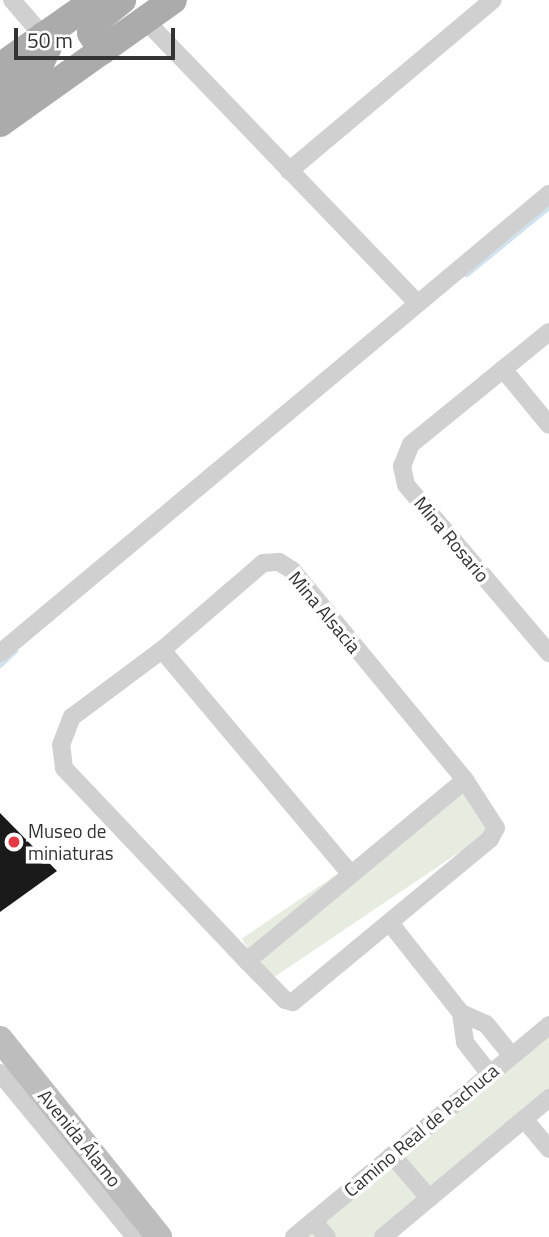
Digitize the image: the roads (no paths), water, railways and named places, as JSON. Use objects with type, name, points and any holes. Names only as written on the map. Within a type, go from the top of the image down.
[{"type":"main road","points":[[0,67],[95,0]]},
{"type":"main road","points":[[102,51],[91,33],[95,22],[122,0]]},
{"type":"main road","points":[[0,123],[173,0]]},
{"type":"main road","points":[[0,95],[38,68],[48,47],[43,36]]},
{"type":"street","points":[[289,171],[493,0]]},
{"type":"street","points":[[0,14],[15,1],[43,36]]},
{"type":"street","points":[[145,20],[416,302]]},
{"type":"street","points":[[0,653],[416,302],[549,194]]},
{"type":"street","name":"Mina Rosario","points":[[549,332],[411,444],[402,466],[406,485],[549,653]]},
{"type":"street","points":[[503,369],[549,425]]},
{"type":"street","name":"Mina Alsacia","points":[[279,562],[292,570],[465,780],[494,821],[490,839],[300,1000],[285,1000],[64,768],[61,744],[72,717],[162,650],[263,563],[279,562]]},
{"type":"street","points":[[162,650],[350,873]]},
{"type":"street","points":[[247,961],[465,780]]},
{"type":"street","points":[[390,923],[461,1013],[486,1024],[511,1055]]},
{"type":"street","points":[[461,1013],[465,1042],[489,1073]]},
{"type":"street","name":"Camino Real de Pachuca","points":[[295,1237],[549,1025]]},
{"type":"street","name":"Avenida Álamo","points":[[0,1038],[159,1237]]},
{"type":"street","points":[[0,1073],[135,1237]]},
{"type":"street","points":[[383,1237],[548,1102]]},
{"type":"street","points":[[524,1119],[549,1149]]},
{"type":"street","points":[[392,1154],[429,1198]]},
{"type":"street","points":[[313,1221],[327,1237]]},
{"type":"waterway","points":[[467,274],[549,207]]},
{"type":"waterway","points":[[0,665],[15,651]]},
{"type":"place","name":"Museo de miniaturas","points":[[14,842]]}]
